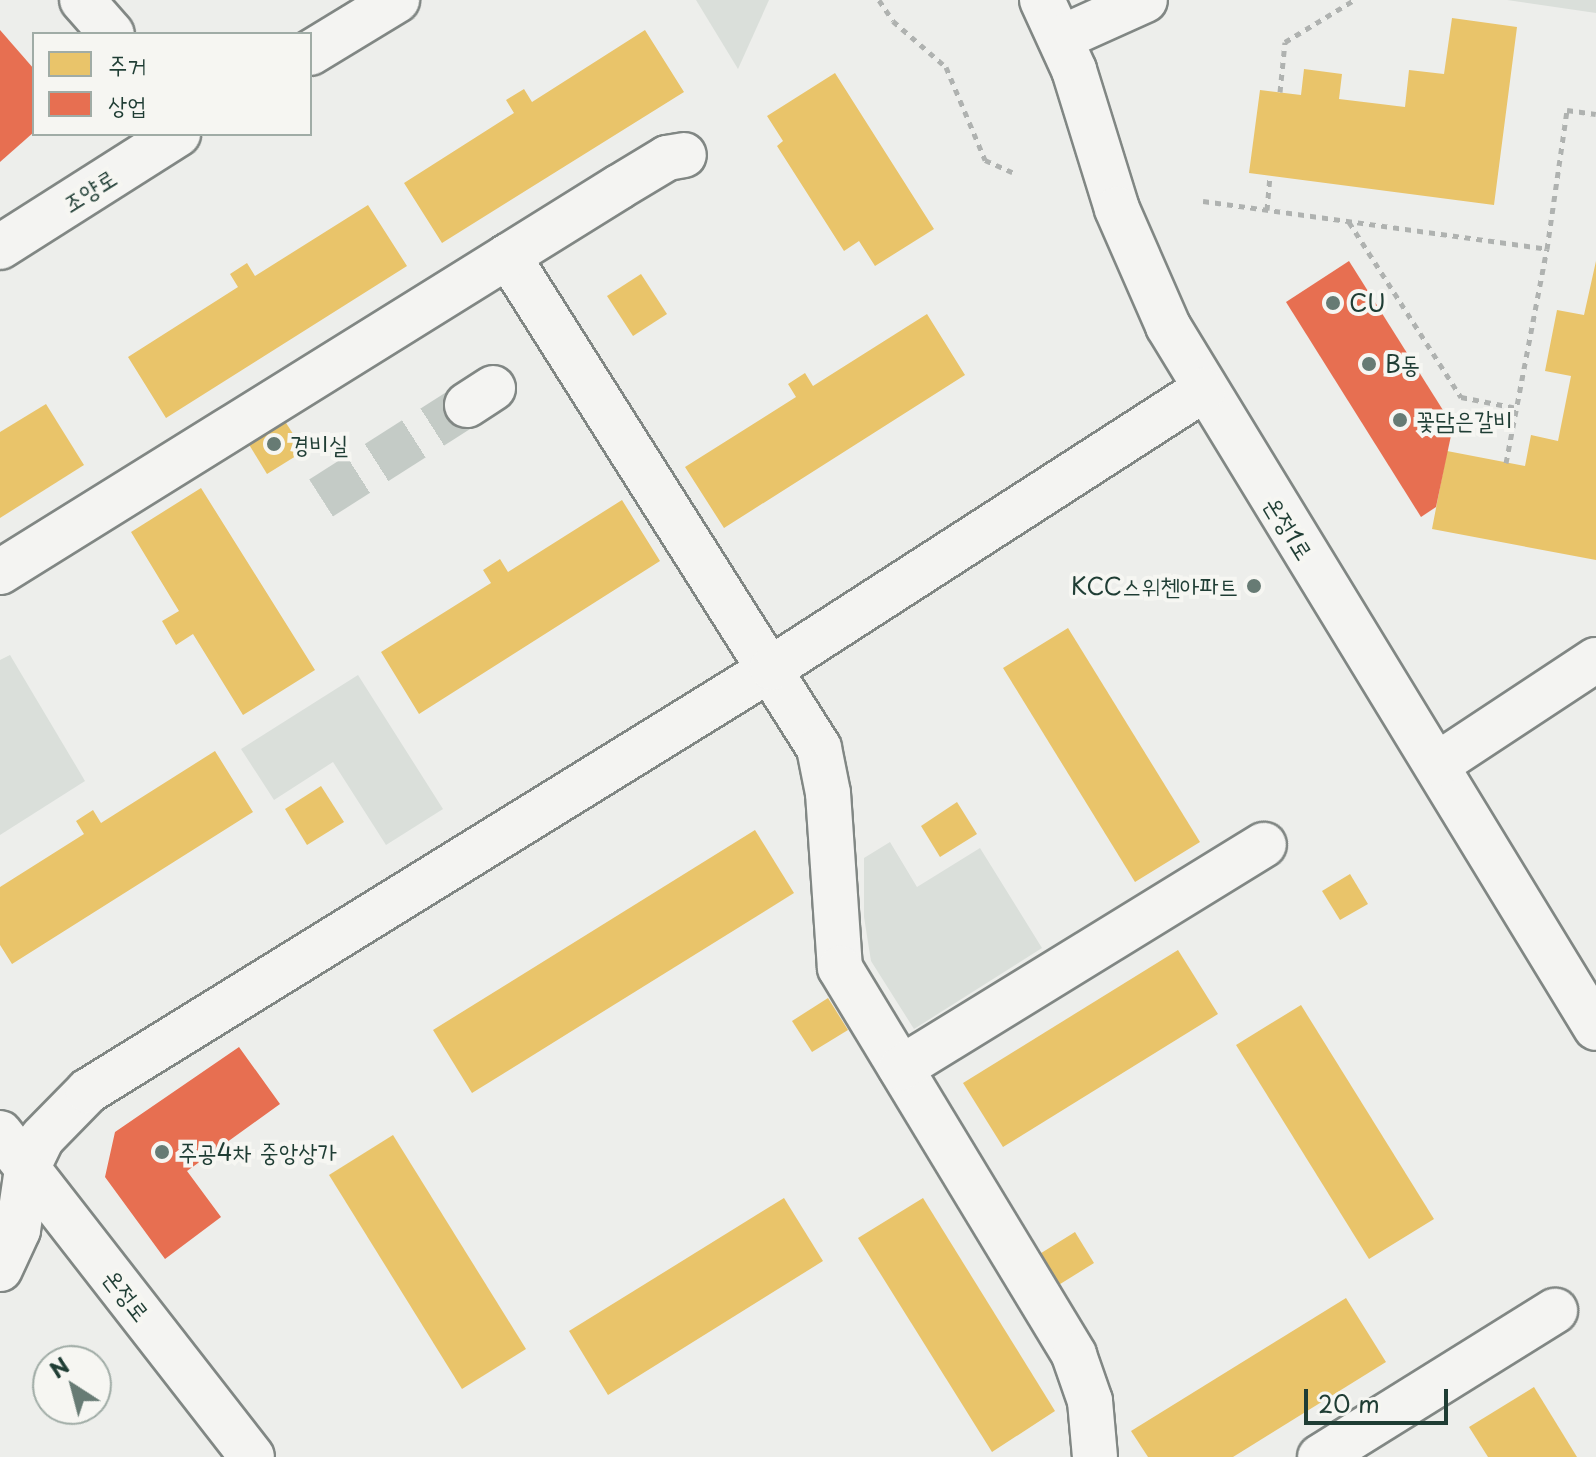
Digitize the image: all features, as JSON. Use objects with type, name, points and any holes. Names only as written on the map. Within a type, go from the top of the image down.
[{"type":"street","points":[[82,0],[110,32]]},
{"type":"street","points":[[312,52],[397,0]]},
{"type":"street","name":"온정1로","points":[[1042,0],[1061,38],[1137,261],[1203,390],[1438,764],[1596,1028]]},
{"type":"street","points":[[1061,38],[1145,0]]},
{"type":"street","name":"조양로","points":[[0,247],[175,136]]},
{"type":"street","points":[[0,572],[667,158],[684,155]]},
{"type":"street","points":[[508,256],[813,736],[826,770],[840,968],[1074,1355],[1090,1401],[1095,1457]]},
{"type":"street","points":[[0,1269],[18,1230],[27,1169],[42,1138],[88,1091],[772,668],[1203,390]]},
{"type":"street","points":[[1438,764],[1596,660]]},
{"type":"street","points":[[901,1068],[1264,845]]},
{"type":"street","name":"온정로","points":[[0,1133],[252,1457]]},
{"type":"street","points":[[1320,1457],[1555,1311]]},
{"type":"path","points":[[879,0],[893,21],[946,67],[985,160],[1012,172]]},
{"type":"path","points":[[1280,92],[1285,42],[1354,0]]},
{"type":"path","points":[[1506,463],[1547,249],[1567,110],[1596,114]]},
{"type":"path","points":[[1267,210],[1270,176]]},
{"type":"path","points":[[1203,201],[1547,249]]},
{"type":"path","points":[[1348,221],[1461,397],[1517,408]]},
{"type":"shaded area","points":[[696,0],[769,0],[738,69]]},
{"type":"shaded area","points":[[1507,0],[1596,0],[1596,13]]},
{"type":"shaded area","points":[[10,655],[85,781],[0,835],[0,660]]},
{"type":"shaded area","points":[[358,675],[443,809],[386,845],[333,762],[274,800],[241,749]]},
{"type":"shaded area","points":[[890,842],[917,887],[980,848],[1042,948],[914,1029],[871,961],[864,917],[864,858]]},
{"type":"building: 주거","points":[[1452,18],[1517,27],[1494,205],[1249,173],[1260,90],[1301,95],[1304,69],[1342,74],[1339,99],[1405,107],[1409,70],[1444,74]]},
{"type":"building: 주거","points":[[645,30],[684,92],[442,243],[404,183],[514,113],[506,100],[524,89],[532,102]]},
{"type":"building: 주거","points":[[835,73],[934,229],[875,266],[859,241],[844,251],[777,146],[783,141],[767,116]]},
{"type":"building: 주거","points":[[368,205],[407,266],[166,418],[128,357],[238,287],[230,274],[247,263],[255,276]]},
{"type":"building: 주거","points":[[1596,261],[1596,560],[1432,529],[1447,451],[1525,466],[1531,435],[1558,441],[1571,376],[1545,371],[1557,310],[1584,315]]},
{"type":"building: 주거","points":[[641,274],[667,314],[633,336],[607,296]]},
{"type":"building: 주거","points":[[927,314],[965,375],[724,528],[685,467],[796,397],[788,384],[805,373],[813,386]]},
{"type":"building: 주거","points":[[46,404],[84,465],[0,518],[0,432]]},
{"type":"building: 주거","name":"경비실","points":[[281,415],[304,451],[267,474],[245,438]]},
{"type":"building: 주거","points":[[201,488],[315,670],[243,715],[193,634],[176,645],[162,621],[179,611],[131,532]]},
{"type":"building: 주거","points":[[622,500],[660,561],[419,714],[381,652],[491,583],[483,570],[500,559],[508,572]]},
{"type":"building: 주거","points":[[1068,628],[1200,842],[1135,882],[1003,668]]},
{"type":"building: 주거","points":[[215,751],[253,812],[12,964],[0,945],[0,887],[84,834],[76,821],[93,810],[101,823]]},
{"type":"building: 주거","points":[[321,786],[344,822],[307,845],[285,809]]},
{"type":"building: 주거","points":[[957,802],[977,834],[940,857],[921,826]]},
{"type":"building: 주거","points":[[755,830],[794,893],[472,1093],[433,1030]]},
{"type":"building: 주거","points":[[1350,874],[1368,904],[1340,920],[1322,891]]},
{"type":"building: 주거","points":[[1178,950],[1218,1014],[1003,1147],[963,1083]]},
{"type":"building: 주거","points":[[828,998],[848,1030],[812,1052],[792,1021]]},
{"type":"building: 주거","points":[[1301,1005],[1434,1219],[1369,1259],[1236,1045]]},
{"type":"building: 주거","points":[[393,1135],[526,1349],[462,1389],[329,1175]]},
{"type":"building: 주거","points":[[784,1198],[823,1261],[608,1395],[569,1331]]},
{"type":"building: 주거","points":[[923,1198],[1055,1411],[992,1452],[858,1238]]},
{"type":"building: 주거","points":[[1075,1232],[1094,1263],[1057,1286],[1038,1255]]},
{"type":"building: 주거","points":[[1346,1298],[1386,1362],[1233,1457],[1148,1457],[1131,1431]]},
{"type":"building: 주거","points":[[1534,1387],[1577,1457],[1488,1457],[1469,1427]]},
{"type":"building: 상업","points":[[0,30],[32,67],[32,134],[0,162]]},
{"type":"building: 상업","name":"B동","points":[[1349,261],[1453,426],[1436,507],[1421,517],[1286,302]]},
{"type":"building: 상업","name":"주공4차 중앙상가","points":[[239,1047],[280,1104],[187,1171],[221,1217],[165,1259],[105,1177],[115,1132]]},
{"type":"tunnel","points":[[321,498],[467,405]]},
{"type":"place","name":"CU","points":[[1333,303]]},
{"type":"place","name":"B동","points":[[1369,364]]},
{"type":"place","name":"꽃담은갈비","points":[[1400,420]]},
{"type":"place","name":"경비실","points":[[274,444]]},
{"type":"place","name":"KCC스위첸아파트","points":[[1254,586]]},
{"type":"place","name":"주공4차 중앙상가","points":[[162,1152]]}]
